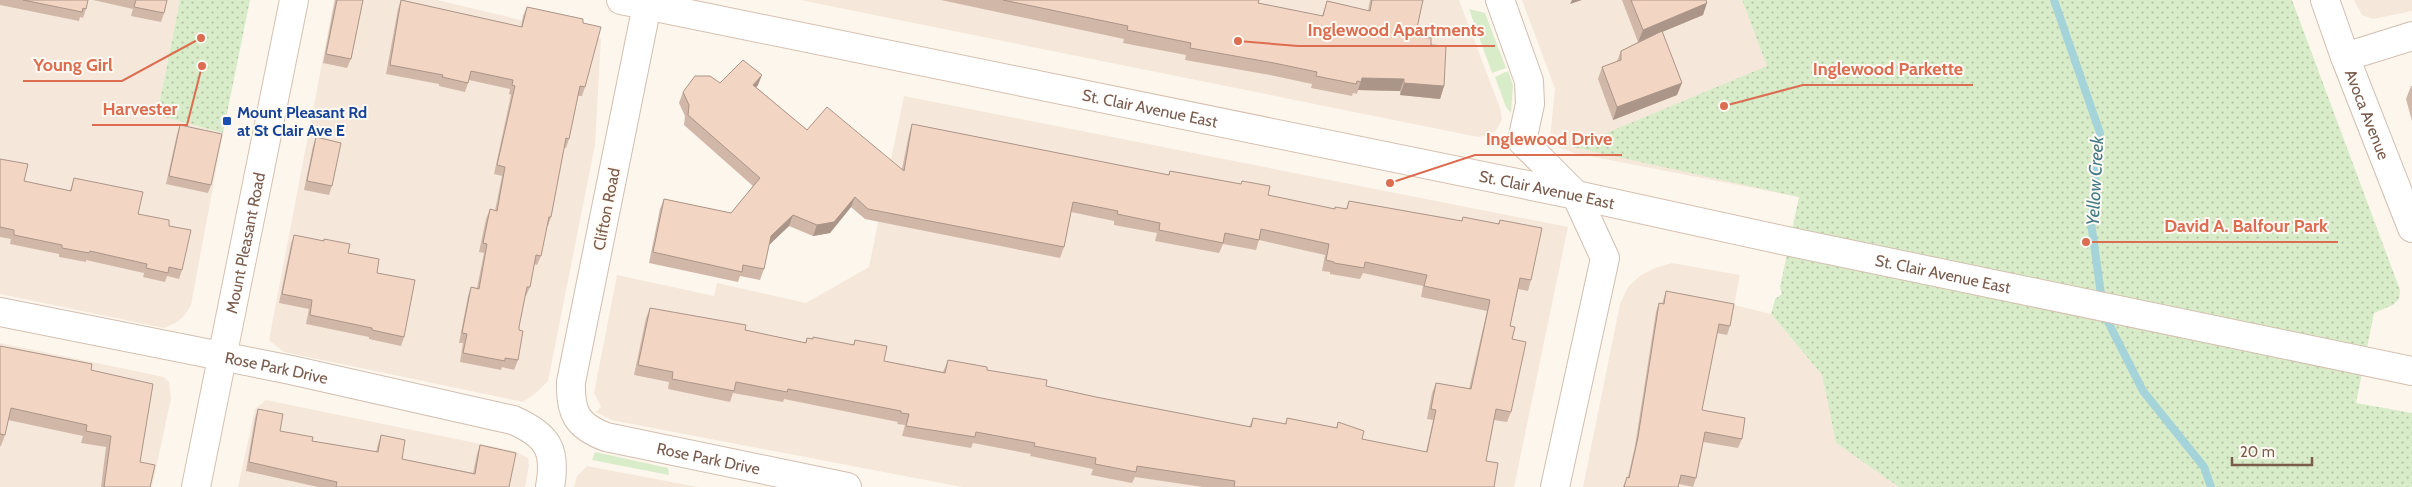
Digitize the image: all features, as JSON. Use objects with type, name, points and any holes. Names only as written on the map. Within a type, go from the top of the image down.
[{"type":"main road","name":"Mount Pleasant Road","points":[[196,487],[294,0]]},
{"type":"main road","points":[[1500,0],[1529,81],[1530,104],[1522,141],[1576,195],[1605,258],[1555,487]]},
{"type":"main road","name":"Avoca Avenue","points":[[2325,0],[2345,57],[2412,228]]},
{"type":"main road","name":"St. Clair Avenue East","points":[[639,2],[1576,195],[1791,242],[2412,371]]},
{"type":"main road","name":"Clifton Road","points":[[577,417],[570,402],[571,382],[639,2]]},
{"type":"main road","points":[[2345,57],[2412,36]]},
{"type":"main road","name":"Rose Park Drive","points":[[0,312],[223,356],[513,420],[532,429],[547,442],[553,461],[550,487]]},
{"type":"main road","name":"Rose Park Drive","points":[[577,417],[594,432],[606,436],[847,487]]},
{"type":"shaded area","points":[[0,0],[180,0],[157,115],[223,133],[191,305],[184,316],[175,323],[164,328],[0,294]]},
{"type":"shaded area","points":[[334,0],[437,0],[601,39],[595,145],[548,381],[523,402],[284,352],[269,340]]},
{"type":"shaded area","points":[[800,0],[1459,0],[1500,108],[1502,119],[1497,129],[1490,135],[1478,137]]},
{"type":"shaded area","points":[[1522,0],[1742,0],[1768,66],[1799,197],[1574,153],[1558,147],[1550,138],[1555,89]]},
{"type":"shaded area","points":[[2354,0],[2412,0],[2412,11],[2373,19],[2362,15]]},
{"type":"shaded area","points":[[904,96],[1568,227],[1514,487],[962,487],[611,420],[596,412],[601,407],[594,393],[617,275],[714,296],[717,283],[806,303],[869,267]]},
{"type":"shaded area","points":[[1672,263],[1740,275],[1734,305],[1771,314],[1822,375],[1836,443],[1899,487],[1583,487],[1620,304],[1628,287],[1641,275]]},
{"type":"shaded area","points":[[0,343],[163,377],[169,382],[171,398],[152,487],[0,487]]},
{"type":"shaded area","points":[[266,400],[515,451],[528,458],[529,465],[525,487],[238,487],[255,409]]},
{"type":"shaded area","points":[[587,466],[698,487],[574,487],[577,476]]},
{"type":"green space","points":[[180,0],[250,0],[223,133],[157,115]]},
{"type":"green space","points":[[1742,0],[2292,0],[2400,290],[2399,299],[2393,305],[2374,313],[2356,403],[2412,413],[2412,487],[1899,487],[1836,443],[1822,375],[1771,314],[1775,299],[1782,294],[1780,287],[1799,197],[1573,147],[1767,66]]},
{"type":"green space","points":[[1469,9],[1485,13],[1506,68],[1492,73]]},
{"type":"green space","points":[[1508,71],[1513,85],[1511,113],[1506,107],[1495,77]]},
{"type":"green space","points":[[595,452],[668,468],[669,475],[592,460]]},
{"type":"building","points":[[23,0],[88,0],[86,9],[83,8],[82,12]]},
{"type":"building","points":[[136,0],[167,0],[164,13],[134,7]]},
{"type":"building","points":[[337,0],[363,0],[351,59],[326,54]]},
{"type":"building","points":[[401,0],[522,27],[527,7],[583,19],[583,23],[601,27],[585,87],[580,86],[569,139],[566,138],[551,217],[549,217],[541,256],[536,255],[530,287],[527,287],[519,327],[519,330],[523,331],[518,360],[505,358],[505,361],[463,353],[467,334],[462,333],[471,287],[479,289],[487,244],[483,243],[490,209],[497,211],[505,167],[497,165],[515,86],[512,85],[513,80],[471,71],[468,83],[442,77],[443,75],[390,65]]},
{"type":"building","points":[[1003,0],[1259,0],[1258,3],[1323,16],[1327,1],[1370,11],[1372,0],[1423,0],[1415,37],[1431,38],[1431,45],[1446,46],[1444,86],[1404,83],[1404,79],[1362,78],[1361,82],[1357,81],[1356,84],[1316,76],[1317,72],[1190,48],[1191,43],[1127,30],[1128,26]]},
{"type":"building","points":[[1631,0],[1706,0],[1707,3],[1643,30]]},
{"type":"building","points":[[1662,31],[1682,83],[1617,107],[1602,67],[1621,60],[1621,51]]},
{"type":"building","points":[[743,60],[762,75],[753,85],[807,130],[827,107],[904,171],[912,124],[1169,175],[1170,171],[1241,184],[1242,181],[1270,186],[1268,195],[1335,209],[1335,207],[1347,209],[1349,201],[1462,221],[1463,217],[1499,224],[1500,220],[1542,228],[1531,280],[1520,278],[1510,326],[1515,327],[1512,339],[1526,342],[1511,412],[1496,409],[1486,461],[1498,463],[1494,487],[1234,487],[1235,481],[1137,466],[1136,472],[1095,464],[1096,458],[1034,446],[1035,443],[976,432],[975,437],[906,426],[909,414],[901,413],[901,411],[788,389],[787,392],[736,382],[734,391],[672,379],[673,372],[638,365],[650,308],[746,325],[745,330],[806,343],[807,338],[813,339],[813,337],[854,345],[855,340],[887,346],[884,361],[945,373],[948,360],[987,367],[987,370],[1047,380],[1046,386],[1251,427],[1253,418],[1286,424],[1287,418],[1337,428],[1338,422],[1364,431],[1362,439],[1427,452],[1436,410],[1431,409],[1436,383],[1471,389],[1490,300],[1424,286],[1427,275],[1365,262],[1364,268],[1334,263],[1326,260],[1329,244],[1261,229],[1259,240],[1225,233],[1223,243],[1159,230],[1160,223],[1117,214],[1118,211],[1073,202],[1064,247],[868,209],[855,197],[834,222],[817,225],[793,215],[771,236],[764,269],[743,265],[742,272],[653,252],[664,199],[731,213],[760,178],[688,115],[689,105],[683,92],[695,76],[710,76],[720,83]]},
{"type":"building","points":[[180,125],[222,134],[211,185],[169,176]]},
{"type":"building","points":[[316,137],[341,143],[332,186],[307,181]]},
{"type":"building","points":[[0,159],[28,164],[24,181],[71,191],[74,178],[143,192],[138,214],[169,220],[169,226],[191,230],[182,270],[169,267],[168,273],[146,268],[147,264],[90,251],[89,253],[62,248],[62,245],[14,235],[14,230],[0,227]]},
{"type":"building","points":[[294,235],[350,244],[348,253],[379,259],[377,273],[415,280],[404,337],[310,315],[312,300],[282,294]]},
{"type":"building","points":[[1666,291],[1734,304],[1730,326],[1719,324],[1702,410],[1745,418],[1742,439],[1705,432],[1696,478],[1681,475],[1678,487],[1624,487],[1627,477],[1629,478],[1638,437],[1659,303],[1664,304]]},
{"type":"building","points":[[0,346],[92,364],[91,370],[153,384],[140,462],[155,465],[150,487],[104,487],[111,436],[86,431],[87,425],[11,408],[5,435],[0,434]]},
{"type":"building","points":[[258,409],[283,414],[280,431],[313,437],[312,441],[378,452],[381,435],[405,440],[402,459],[475,474],[480,445],[516,453],[509,487],[336,487],[337,482],[249,462]]},
{"type":"waterway","name":"Yellow Creek","points":[[2054,0],[2100,133],[2091,222],[2102,302]]},
{"type":"waterway","name":"Yellow Creek","points":[[2104,314],[2143,391],[2204,467],[2211,487]]},
{"type":"place","name":"Young Girl","points":[[201,38]]},
{"type":"place","name":"Inglewood Apartments","points":[[1238,41]]},
{"type":"place","name":"Harvester","points":[[202,66]]},
{"type":"place","name":"Inglewood Parkette","points":[[1724,106]]},
{"type":"place","name":"Mount Pleasant Rd at St Clair Ave E","points":[[227,121]]},
{"type":"place","name":"Inglewood Drive","points":[[1390,183]]},
{"type":"place","name":"David A. Balfour Park","points":[[2086,242]]}]
